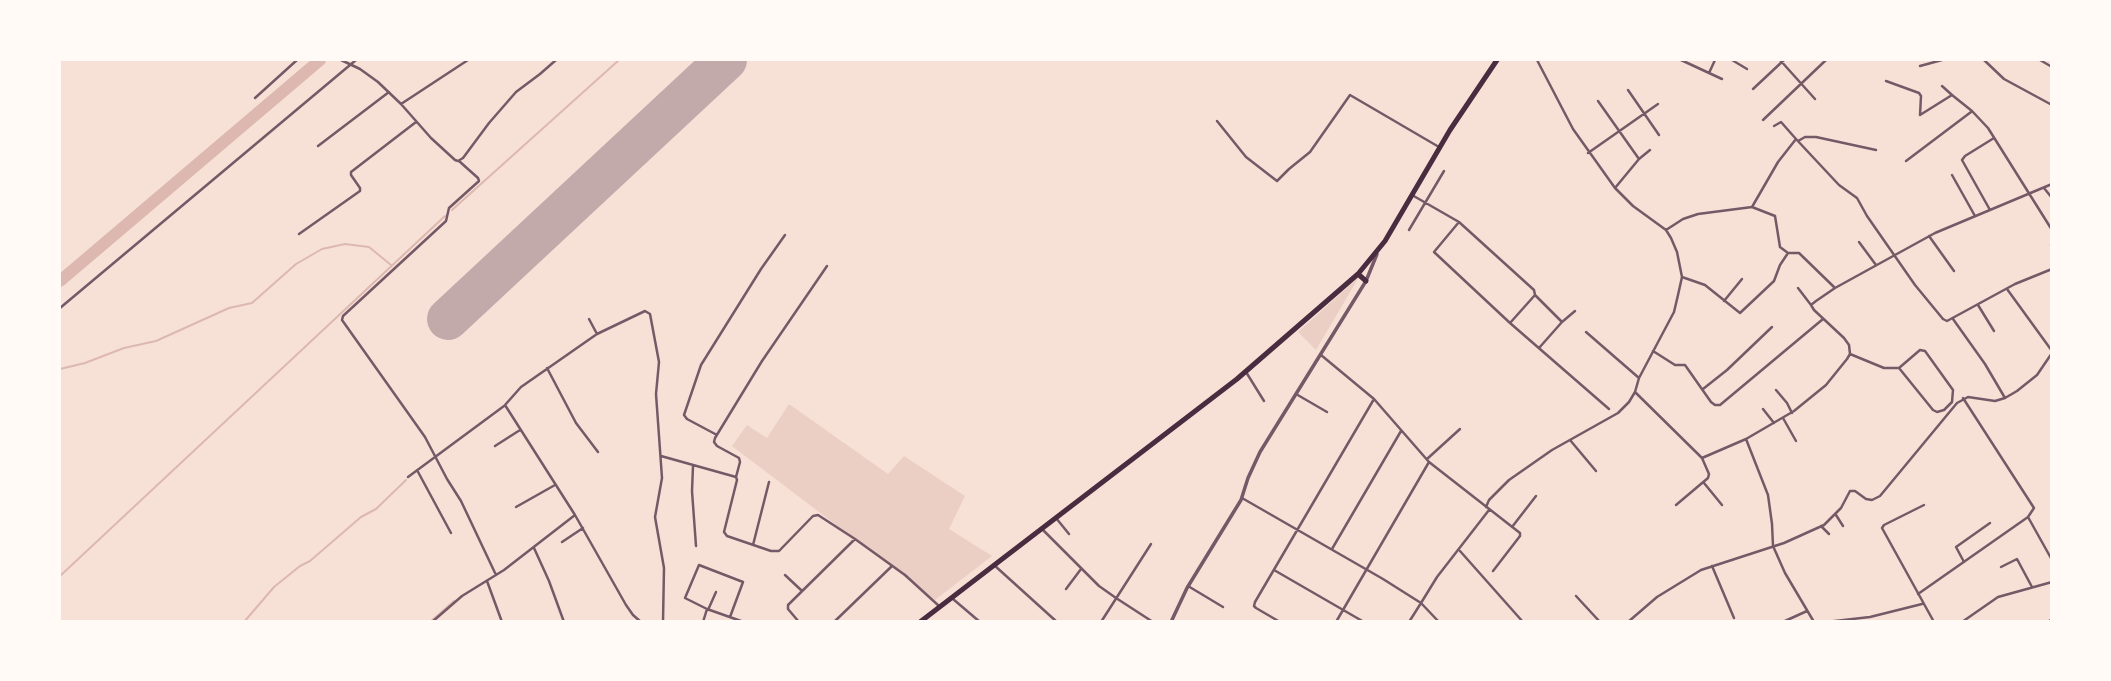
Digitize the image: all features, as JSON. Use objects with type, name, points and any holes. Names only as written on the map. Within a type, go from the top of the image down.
[{"type":"highway","points":[[925,620],[939,606],[1246,372],[1358,274],[1377,254],[1415,196],[1439,147],[1497,60]]},
{"type":"highway","points":[[1358,274],[1366,281]]},
{"type":"street","points":[[255,99],[294,60]]},
{"type":"street","points":[[343,60],[369,75],[389,92],[443,150],[459,161],[479,181],[449,208],[446,221],[342,317],[342,320],[425,437],[461,501],[496,575]]},
{"type":"street","points":[[60,309],[356,60]]},
{"type":"street","points":[[401,104],[468,60]]},
{"type":"street","points":[[459,161],[509,99],[556,60]]},
{"type":"street","points":[[1409,621],[1437,577],[1488,508],[1489,500],[1509,480],[1552,450],[1622,410],[1635,392],[1639,378],[1674,312],[1682,277],[1677,252],[1666,230],[1633,206],[1588,153],[1537,60]]},
{"type":"street","points":[[1681,60],[1722,79]]},
{"type":"street","points":[[1709,73],[1714,60]]},
{"type":"street","points":[[1732,60],[1746,69]]},
{"type":"street","points":[[1753,89],[1782,60],[1815,99]]},
{"type":"street","points":[[1763,120],[1826,60]]},
{"type":"street","points":[[1920,66],[1942,60]]},
{"type":"street","points":[[1984,60],[2004,79],[2052,105]]},
{"type":"street","points":[[2040,60],[2052,67]]},
{"type":"street","points":[[1886,81],[1919,93],[1920,115],[1952,94]]},
{"type":"street","points":[[1942,86],[1972,111],[1987,128],[2052,229]]},
{"type":"street","points":[[1628,90],[1659,135]]},
{"type":"street","points":[[318,146],[389,92]]},
{"type":"street","points":[[1217,121],[1246,156],[1277,181],[1310,152],[1350,95],[1439,147]]},
{"type":"street","points":[[1598,101],[1639,159]]},
{"type":"street","points":[[1588,153],[1658,104]]},
{"type":"street","points":[[1906,161],[1972,111]]},
{"type":"street","points":[[299,234],[360,191],[351,173],[416,122]]},
{"type":"street","points":[[1774,126],[1781,122],[1844,189],[1855,196],[1894,255],[1943,319],[1953,319],[2007,289],[2052,269]]},
{"type":"street","points":[[1752,207],[1778,162],[1797,140],[1816,137],[1876,150]]},
{"type":"street","points":[[1990,210],[1962,159],[1994,138]]},
{"type":"street","points":[[1615,188],[1650,150]]},
{"type":"street","points":[[1409,230],[1444,171]]},
{"type":"street","points":[[1951,175],[1975,216]]},
{"type":"street","points":[[1811,305],[1835,288],[1929,236],[2052,184]]},
{"type":"street","points":[[2044,188],[2052,198]]},
{"type":"street","points":[[1415,196],[1459,222],[1534,290],[1535,295],[1562,322]]},
{"type":"street","points":[[1666,230],[1683,219],[1698,214],[1752,207],[1776,217],[1779,245],[1788,253],[1799,253],[1835,288]]},
{"type":"street","points":[[1459,222],[1433,252],[1609,409]]},
{"type":"street","points":[[717,435],[684,415],[701,365],[785,235]]},
{"type":"street","points":[[1929,236],[1954,271]]},
{"type":"street","points":[[1859,242],[1876,265]]},
{"type":"street","points":[[1682,277],[1705,285],[1741,312],[1774,281],[1788,253]]},
{"type":"street","points":[[1171,621],[1188,586],[1242,498],[1252,468],[1366,281],[1377,254]]},
{"type":"street","points":[[827,266],[762,361],[717,435],[715,444],[740,460],[724,532],[727,536],[776,552],[783,550],[816,514],[892,566],[939,606]]},
{"type":"street","points":[[1724,300],[1742,279]]},
{"type":"street","points":[[1702,458],[1746,439],[1791,413],[1821,390],[1850,355],[1850,347],[1844,338],[1798,288]]},
{"type":"street","points":[[1628,621],[1657,597],[1701,570],[1773,546],[1821,526],[1836,515],[1850,491],[1855,491],[1869,500],[1885,491],[1941,420],[1964,398],[1995,401],[2005,398],[2037,375],[2052,352],[2007,289]]},
{"type":"street","points":[[1510,323],[1535,295]]},
{"type":"street","points":[[1978,304],[1994,331]]},
{"type":"street","points":[[408,477],[505,405],[521,387],[547,368],[597,334],[648,311],[658,346],[659,362],[656,394],[662,478],[655,517],[664,568],[663,621]]},
{"type":"street","points":[[1539,348],[1575,311]]},
{"type":"street","points":[[589,319],[597,334]]},
{"type":"street","points":[[1653,351],[1675,365],[1685,365],[1711,402],[1720,405],[1824,319]]},
{"type":"street","points":[[1953,319],[2005,398]]},
{"type":"street","points":[[1703,389],[1772,327]]},
{"type":"street","points":[[1586,332],[1639,378]]},
{"type":"street","points":[[1850,355],[1884,368],[1899,368],[1923,349],[1954,393],[1952,402],[1944,410],[1934,411],[1899,368]]},
{"type":"street","points":[[1321,354],[1374,400],[1428,461],[1520,536],[1493,571]]},
{"type":"street","points":[[547,368],[576,423],[598,452]]},
{"type":"street","points":[[1246,372],[1264,401]]},
{"type":"street","points":[[1776,390],[1787,403],[1791,413]]},
{"type":"street","points":[[1635,392],[1702,458],[1709,474],[1704,482],[1676,505]]},
{"type":"street","points":[[1296,394],[1327,412]]},
{"type":"street","points":[[1918,594],[2033,511],[2034,506],[1964,398]]},
{"type":"street","points":[[1280,621],[1254,606],[1374,400]]},
{"type":"street","points":[[505,405],[583,528],[626,605],[641,621]]},
{"type":"street","points":[[1763,409],[1774,423]]},
{"type":"street","points":[[1783,418],[1796,441]]},
{"type":"street","points":[[1336,621],[1428,461],[1460,429]]},
{"type":"street","points":[[495,446],[520,430]]},
{"type":"street","points":[[1332,549],[1401,430]]},
{"type":"street","points":[[1746,439],[1768,495],[1773,546],[1785,573],[1814,621]]},
{"type":"street","points":[[1570,440],[1596,471]]},
{"type":"street","points":[[661,457],[736,477]]},
{"type":"street","points":[[693,466],[696,545]]},
{"type":"street","points":[[417,470],[451,533]]},
{"type":"street","points":[[753,545],[769,482]]},
{"type":"street","points":[[1704,482],[1722,505]]},
{"type":"street","points":[[516,507],[555,485]]},
{"type":"street","points":[[1512,527],[1536,496]]},
{"type":"street","points":[[1242,498],[1421,603],[1439,621]]},
{"type":"street","points":[[1924,505],[1882,528],[1934,621]]},
{"type":"street","points":[[432,621],[462,596],[534,548],[575,515]]},
{"type":"street","points":[[1836,515],[1843,526]]},
{"type":"street","points":[[2028,517],[2052,560]]},
{"type":"street","points":[[1056,518],[1069,534]]},
{"type":"street","points":[[1964,562],[1956,547],[1990,523]]},
{"type":"street","points":[[1821,526],[1829,534]]},
{"type":"street","points":[[562,542],[583,528]]},
{"type":"street","points":[[1042,528],[1081,569],[1116,598],[1153,621]]},
{"type":"street","points":[[799,621],[787,607],[801,590],[855,539]]},
{"type":"street","points":[[1101,621],[1151,544]]},
{"type":"street","points":[[534,548],[564,621]]},
{"type":"street","points":[[1459,549],[1523,621]]},
{"type":"street","points":[[2001,567],[2016,558],[2032,587]]},
{"type":"street","points":[[730,617],[743,582],[699,565],[685,598],[708,609],[730,617],[741,621]]},
{"type":"street","points":[[994,565],[1057,621]]},
{"type":"street","points":[[834,621],[892,566]]},
{"type":"street","points":[[1712,566],[1734,618]]},
{"type":"street","points":[[1066,589],[1081,569]]},
{"type":"street","points":[[1274,570],[1364,621]]},
{"type":"street","points":[[785,575],[801,590]]},
{"type":"street","points":[[487,581],[502,621]]},
{"type":"street","points":[[1962,621],[1998,597],[2052,582]]},
{"type":"street","points":[[1188,586],[1223,607]]},
{"type":"street","points":[[703,621],[716,592]]},
{"type":"street","points":[[1576,596],[1600,621]]},
{"type":"street","points":[[951,597],[980,621]]},
{"type":"street","points":[[1826,621],[1882,615],[1923,603]]},
{"type":"street","points":[[1785,621],[1807,611]]},
{"type":"shaded area","points":[[1359,277],[1316,350],[1298,332]]},
{"type":"shaded area","points":[[789,404],[888,474],[904,456],[965,496],[949,529],[992,556],[935,600],[732,446],[747,425],[767,438]]},
{"type":"waterway","points":[[60,281],[320,60]]},
{"type":"waterway","points":[[452,210],[619,60]]},
{"type":"waterway","points":[[60,576],[445,216]]},
{"type":"waterway","points":[[60,369],[124,348],[156,341],[229,308],[252,303],[296,264],[322,249],[345,244],[369,247],[391,265]]},
{"type":"waterway","points":[[244,622],[274,587],[310,561],[361,517],[376,509],[406,480]]},
{"type":"waterway","points":[[430,622],[454,601]]},
{"type":"runway","points":[[448,319],[726,60]]}]
